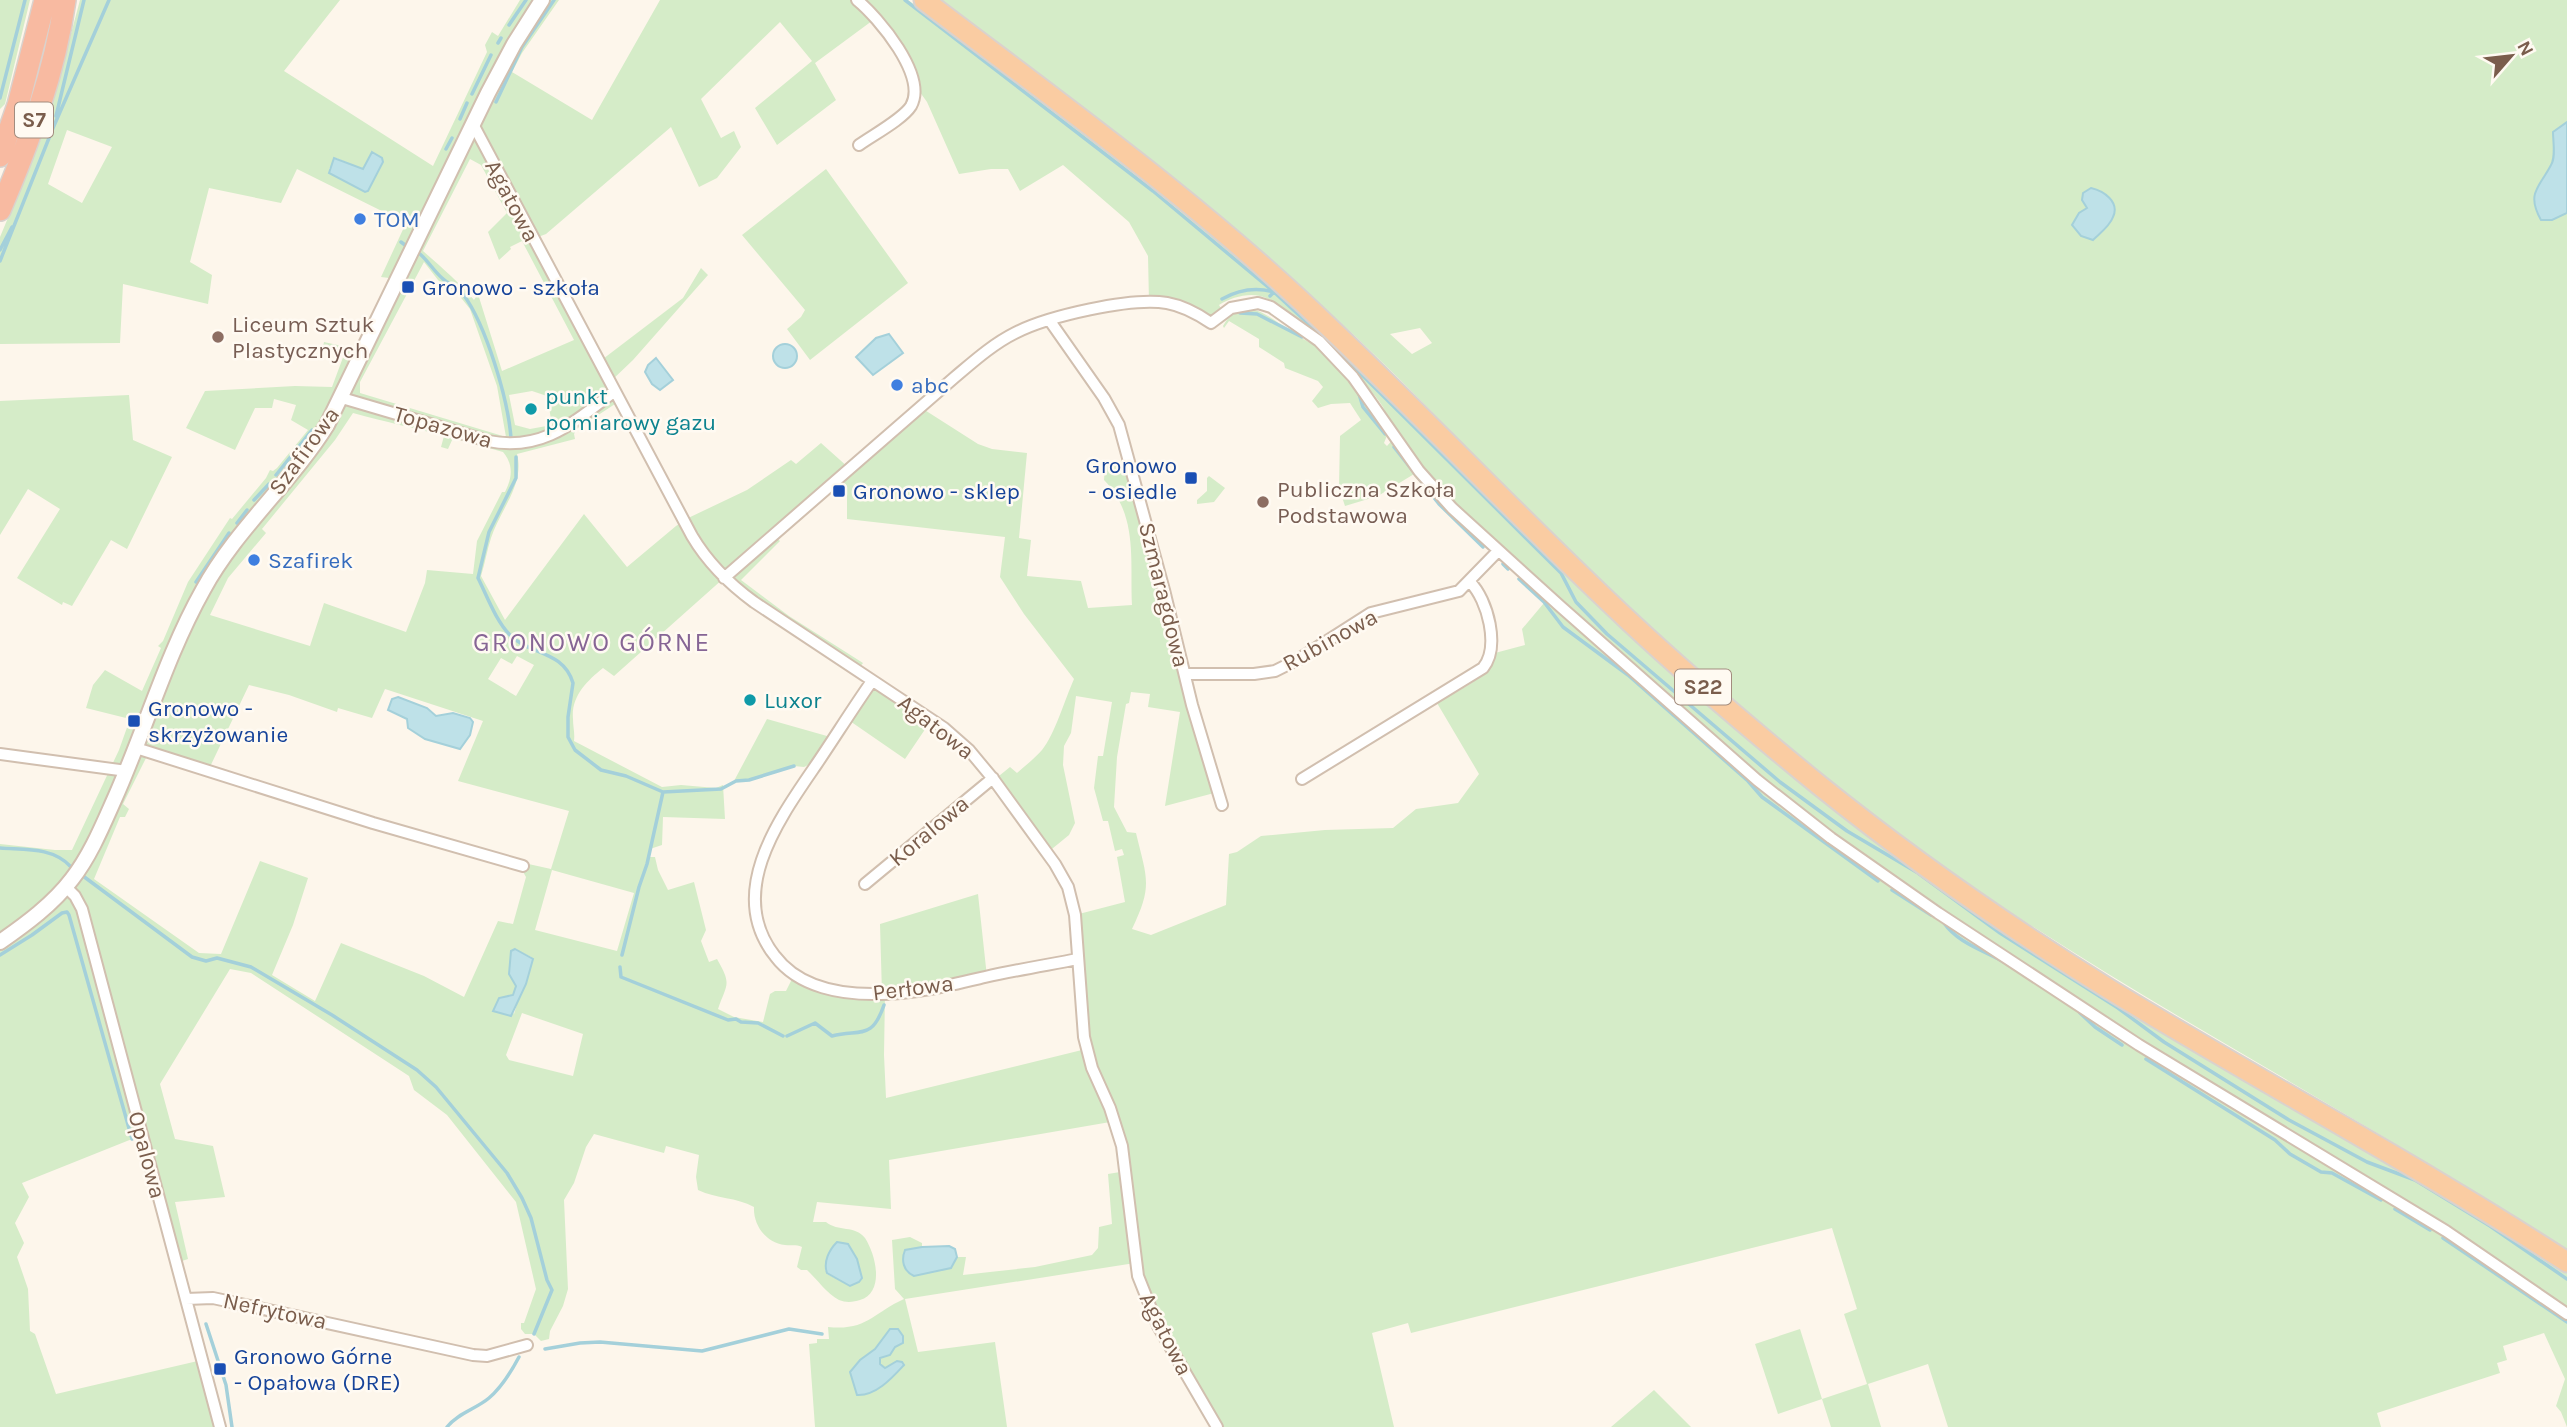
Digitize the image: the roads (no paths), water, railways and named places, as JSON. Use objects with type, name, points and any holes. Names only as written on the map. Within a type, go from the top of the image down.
[{"type":"highway","name":"S7","points":[[0,156],[27,72],[45,0]]},
{"type":"highway","name":"S7","points":[[0,210],[25,149],[61,28],[65,0]]},
{"type":"highway","points":[[61,28],[73,0]]},
{"type":"highway","name":"S22","points":[[924,0],[1132,159],[1260,265],[1329,327],[1633,625],[1709,693],[1830,793],[1946,880],[2096,980],[2450,1188],[2567,1262]]},
{"type":"highway","points":[[0,116],[27,72]]},
{"type":"street","name":"Szafirowa","points":[[0,942],[66,887],[91,849],[203,590],[242,533],[313,446],[342,398],[507,56],[542,0]]},
{"type":"street","points":[[857,0],[872,12],[889,32],[906,61],[913,93],[913,101],[906,112],[859,145]]},
{"type":"street","name":"Agatowa","points":[[473,124],[697,545],[724,578],[773,615],[944,728],[969,750],[993,778],[1064,879],[1075,915],[1085,1045],[1120,1134],[1138,1276],[1158,1326],[1217,1427]]},
{"type":"street","points":[[724,578],[981,356],[1014,333],[1049,321],[1112,306],[1149,302],[1177,305],[1211,323],[1231,308],[1258,303],[1280,313],[1319,341],[1361,387],[1419,471],[1498,551],[1757,780],[1859,859],[2139,1045],[2446,1231],[2567,1314]]},
{"type":"street","name":"Szmaragdowa","points":[[1049,321],[1091,379],[1119,425],[1222,805]]},
{"type":"street","name":"Topazowa","points":[[342,398],[488,441],[513,445],[528,443],[558,432],[615,391]]},
{"type":"street","name":"Rubinowa","points":[[1185,674],[1254,674],[1275,670],[1305,655],[1365,616],[1386,608],[1459,591],[1498,551]]},
{"type":"street","points":[[1303,779],[1483,668],[1490,655],[1491,641],[1483,600],[1470,582]]},
{"type":"street","name":"Perłowa","points":[[872,681],[786,810],[767,846],[757,878],[754,901],[761,932],[773,955],[787,970],[806,981],[840,991],[877,994],[916,990],[1079,959]]},
{"type":"street","points":[[136,748],[373,823],[523,866]]},
{"type":"street","points":[[0,754],[127,771]]},
{"type":"street","name":"Koralowa","points":[[866,884],[993,778]]},
{"type":"street","name":"Opalowa","points":[[66,887],[82,909],[219,1427]]},
{"type":"street","name":"Nefrytowa","points":[[186,1299],[213,1298],[473,1355],[487,1356],[527,1345]]},
{"type":"water","points":[[2567,122],[2567,213],[2552,220],[2541,220],[2534,197],[2553,162],[2553,132]]},
{"type":"water","points":[[372,152],[382,158],[383,162],[368,191],[365,192],[329,173],[334,158],[363,169]]},
{"type":"water","points":[[2091,188],[2110,198],[2115,212],[2109,224],[2093,240],[2081,236],[2072,225],[2079,213],[2087,208],[2082,200],[2083,193]]},
{"type":"water","points":[[889,334],[903,353],[873,375],[856,357],[876,338]]},
{"type":"water","points":[[785,344],[794,347],[797,356],[794,365],[785,368],[776,365],[773,356],[776,347]]},
{"type":"water","points":[[656,358],[673,380],[660,390],[652,384],[645,372]]},
{"type":"water","points":[[398,697],[427,708],[436,716],[453,713],[470,718],[473,722],[470,735],[460,749],[425,739],[408,728],[407,719],[388,710],[392,699]]},
{"type":"water","points":[[515,949],[533,959],[526,984],[511,1016],[493,1011],[499,998],[513,995],[516,986],[509,974],[511,951]]},
{"type":"water","points":[[837,1242],[848,1244],[857,1259],[862,1278],[850,1286],[827,1273],[828,1256]]},
{"type":"water","points":[[949,1246],[955,1249],[957,1257],[951,1268],[914,1276],[905,1268],[905,1250]]},
{"type":"water","points":[[890,1329],[898,1329],[903,1336],[903,1343],[895,1347],[890,1355],[880,1358],[880,1364],[885,1368],[897,1361],[904,1365],[871,1393],[857,1395],[850,1372],[875,1349]]},
{"type":"waterway","points":[[0,98],[25,0]]},
{"type":"waterway","points":[[56,116],[84,0]]},
{"type":"waterway","points":[[0,261],[53,128],[109,0]]},
{"type":"waterway","points":[[509,25],[526,0]]},
{"type":"waterway","points":[[496,102],[522,47],[554,0]]},
{"type":"waterway","points":[[905,0],[1153,191],[1274,292],[1340,353],[1561,573],[1576,602],[1607,634],[1780,782],[1847,831],[1918,873],[2000,933],[2118,1008],[2164,1042],[2289,1120],[2367,1162],[2415,1180],[2490,1226],[2567,1279]]},
{"type":"waterway","points":[[498,43],[501,38]]},
{"type":"waterway","points":[[472,94],[491,55]]},
{"type":"waterway","points":[[460,119],[467,103]]},
{"type":"waterway","points":[[446,149],[452,138]]},
{"type":"waterway","points":[[0,250],[12,227]]},
{"type":"waterway","points":[[401,242],[405,245]]},
{"type":"waterway","points":[[420,254],[442,278],[463,294],[472,307],[488,343],[501,383],[511,438]]},
{"type":"waterway","points":[[1222,299],[1234,293],[1254,290],[1274,292],[1270,296]]},
{"type":"waterway","points":[[1240,313],[1257,314],[1302,337]]},
{"type":"waterway","points":[[1359,394],[1363,407],[1385,434]]},
{"type":"waterway","points":[[276,475],[312,430]]},
{"type":"waterway","points":[[1394,447],[1439,504],[1483,547]]},
{"type":"waterway","points":[[516,457],[516,478],[489,532],[478,578],[496,616],[510,635],[562,664],[568,672],[573,683],[568,737],[575,750],[601,770],[626,776],[663,792],[721,789],[736,781],[749,780],[794,766]]},
{"type":"waterway","points":[[254,500],[269,484]]},
{"type":"waterway","points":[[237,523],[247,510]]},
{"type":"waterway","points":[[196,582],[229,533]]},
{"type":"waterway","points":[[1503,564],[1508,569]]},
{"type":"waterway","points":[[1519,579],[1544,602],[1563,627],[1628,675],[1748,781],[1762,797],[1878,881]]},
{"type":"waterway","points":[[622,955],[663,792]]},
{"type":"waterway","points":[[0,848],[47,852],[70,866]]},
{"type":"waterway","points":[[83,876],[192,957],[206,961],[217,958],[251,967],[417,1070],[436,1087],[507,1173],[531,1218],[552,1290],[534,1334]]},
{"type":"waterway","points":[[1892,890],[1931,915]]},
{"type":"waterway","points":[[0,955],[67,912],[132,1139]]},
{"type":"waterway","points":[[1944,923],[1964,941],[2004,962]]},
{"type":"waterway","points":[[620,967],[621,977],[728,1020],[758,1023],[783,1036]]},
{"type":"waterway","points":[[787,1036],[815,1023],[832,1036],[865,1031],[875,1024],[884,1005]]},
{"type":"waterway","points":[[2080,1013],[2122,1045]]},
{"type":"waterway","points":[[2146,1059],[2275,1140],[2290,1154],[2381,1200]]},
{"type":"waterway","points":[[2395,1209],[2430,1230]]},
{"type":"waterway","points":[[2443,1238],[2567,1322]]},
{"type":"waterway","points":[[206,1324],[226,1385],[232,1427]]},
{"type":"waterway","points":[[545,1349],[600,1342],[702,1351],[789,1329],[822,1334]]},
{"type":"waterway","points":[[447,1427],[456,1418],[494,1394],[519,1357]]},
{"type":"place","name":"TOM","points":[[360,219]]},
{"type":"place","name":"Gronowo - szkoła","points":[[408,287]]},
{"type":"place","name":"Liceum Sztuk Plastycznych","points":[[218,337]]},
{"type":"place","name":"abc","points":[[897,385]]},
{"type":"place","name":"punkt pomiarowy gazu","points":[[531,409]]},
{"type":"place","name":"Gronowo - osiedle","points":[[1191,478]]},
{"type":"place","name":"Gronowo - sklep","points":[[839,491]]},
{"type":"place","name":"Publiczna Szkoła Podstawowa","points":[[1263,502]]},
{"type":"place","name":"Szafirek","points":[[254,560]]},
{"type":"place","name":"Luxor","points":[[750,700]]},
{"type":"place","name":"Gronowo - skrzyżowanie","points":[[134,721]]},
{"type":"place","name":"Gronowo Górne - Opałowa (DRE)","points":[[220,1369]]},
{"type":"district","name":"GRONOWO GÓRNE","points":[[592,642]]}]
